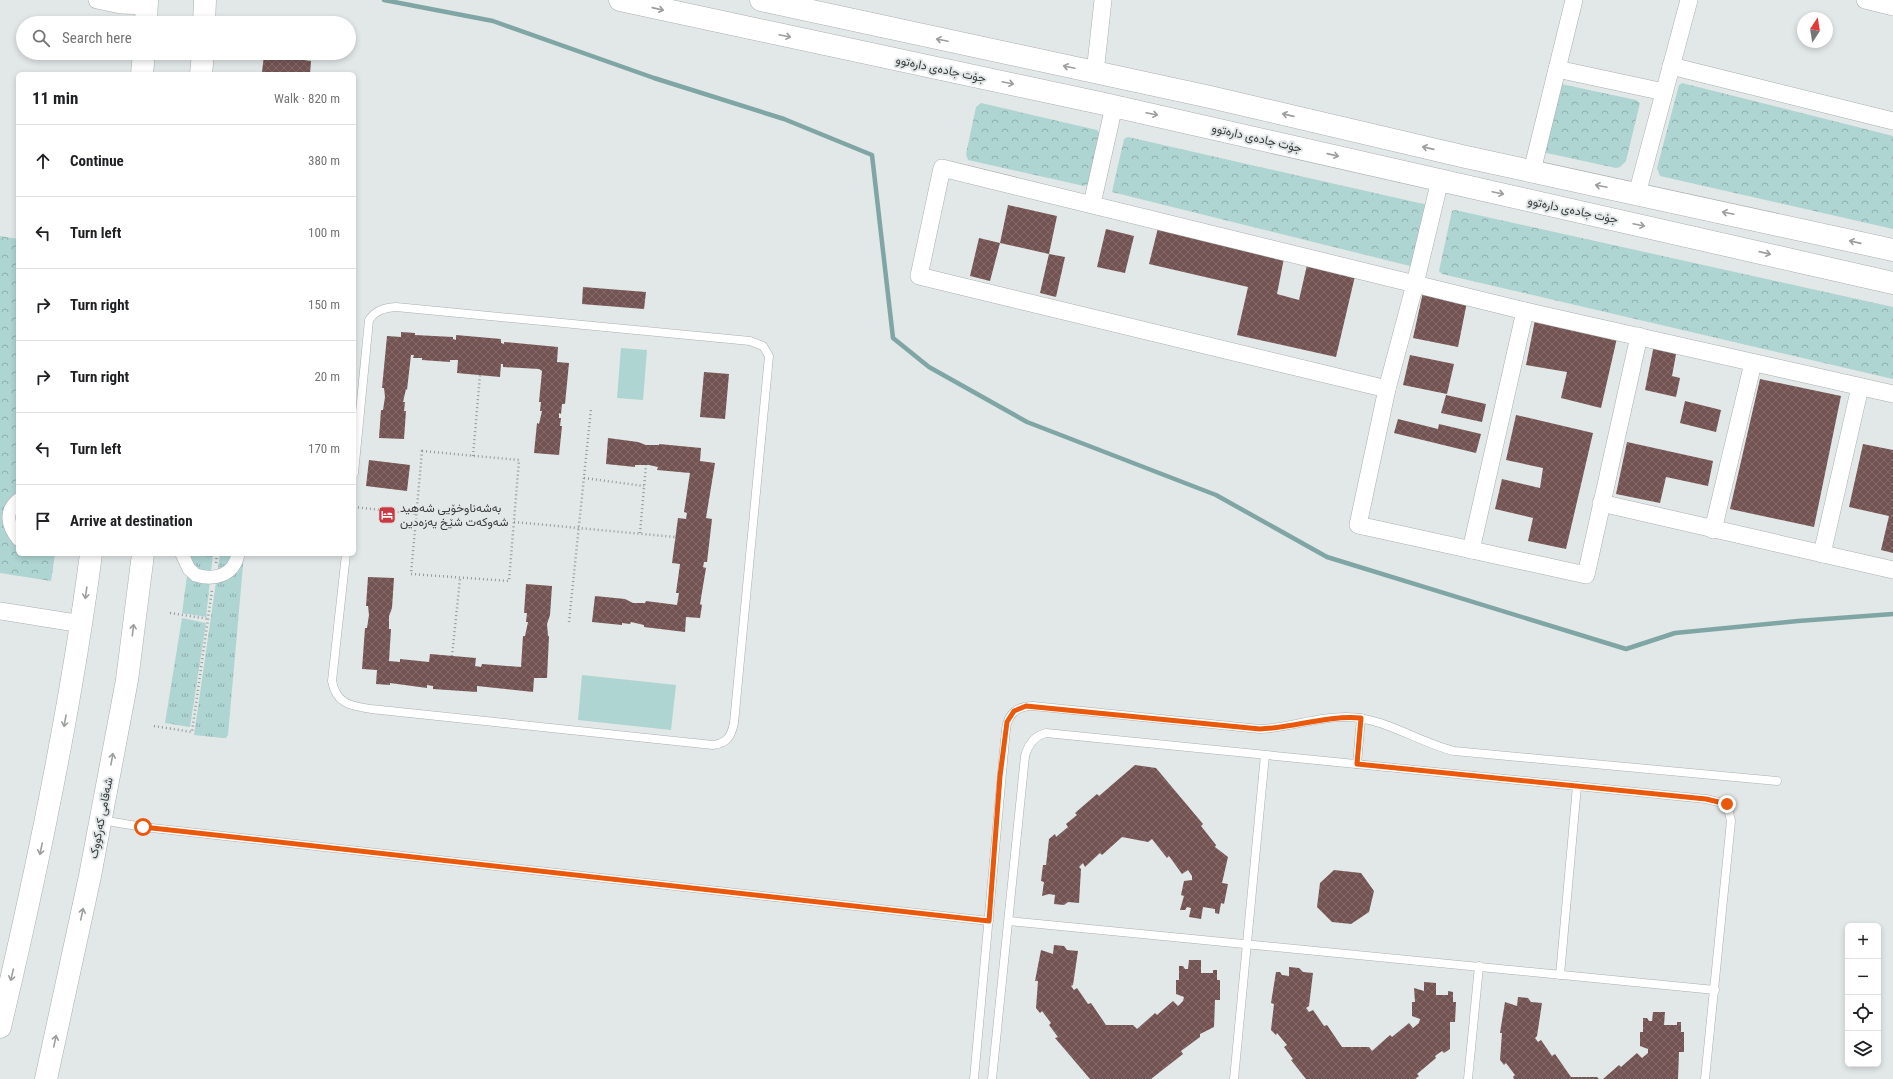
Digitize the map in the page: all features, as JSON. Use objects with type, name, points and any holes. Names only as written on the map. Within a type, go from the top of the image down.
[{"type":"main road","points":[[204,16],[205,0]]},
{"type":"main road","points":[[212,16],[215,0]]},
{"type":"main road","name":"جۆت جادەی دارەتوو","points":[[620,0],[1114,106],[1893,283]]},
{"type":"main road","points":[[769,1],[1893,250]]},
{"type":"main road","points":[[142,72],[143,60]]},
{"type":"main road","points":[[1304,149],[1310,120]]},
{"type":"main road","points":[[0,1027],[54,789],[82,624],[91,556]]},
{"type":"main road","name":"شەقامی کەرکووک","points":[[46,1079],[101,820],[127,680],[143,556]]},
{"type":"street","points":[[97,0],[147,10]]},
{"type":"street","points":[[1095,73],[1103,0]]},
{"type":"street","points":[[1532,171],[1574,0]]},
{"type":"street","points":[[1637,194],[1689,0]]},
{"type":"street","points":[[1865,0],[1893,7]]},
{"type":"street","points":[[1671,66],[1893,121]]},
{"type":"street","points":[[1557,70],[1664,92]]},
{"type":"street","points":[[1092,204],[1114,106]]},
{"type":"street","points":[[1387,389],[919,276],[942,168],[1525,311],[1893,394]]},
{"type":"street","points":[[1440,180],[1416,284],[1387,389],[1358,524],[1586,575],[1639,336]]},
{"type":"street","points":[[1471,550],[1525,311]]},
{"type":"street","points":[[1713,530],[1753,363]]},
{"type":"street","points":[[1822,554],[1860,387]]},
{"type":"street","points":[[16,502],[12,505],[9,513],[9,523],[12,532],[16,537]]},
{"type":"street","points":[[1601,503],[1713,530],[1893,570]]},
{"type":"street","points":[[183,556],[189,569],[196,575],[205,578],[215,578],[224,575],[232,569],[237,562],[238,556]]},
{"type":"street","points":[[0,611],[82,624]]},
{"type":"lane","points":[[346,556],[332,681],[337,697],[344,702],[354,706],[371,709],[713,745],[722,744],[729,739],[734,723],[769,356],[762,346],[750,341],[404,308],[385,308],[379,310],[369,320],[356,453]]},
{"type":"lane","points":[[974,1079],[989,921],[1000,776],[1006,729],[1010,716],[1020,707],[1034,706],[1260,729],[1289,727],[1332,717],[1361,718],[1385,724],[1422,742],[1454,751],[1777,781]]},
{"type":"lane","points":[[1357,764],[1361,718]]},
{"type":"lane","points":[[992,1079],[1025,756],[1030,744],[1041,734],[1051,733],[1706,799],[1727,804],[1731,821],[1705,1079]]},
{"type":"lane","points":[[1234,1079],[1265,755]]},
{"type":"lane","points":[[1560,974],[1577,786]]},
{"type":"lane","points":[[101,820],[166,830],[989,921]]},
{"type":"lane","points":[[1009,921],[1247,943],[1714,990]]},
{"type":"lane","points":[[1468,1079],[1479,966]]},
{"type":"path","points":[[473,456],[480,375]]},
{"type":"path","points":[[569,622],[591,408]]},
{"type":"path","points":[[422,451],[473,456],[519,460],[510,581],[460,579],[411,574],[422,451]]},
{"type":"path","points":[[640,534],[646,465]]},
{"type":"path","points":[[584,478],[644,486]]},
{"type":"path","points":[[356,507],[416,514]]},
{"type":"path","points":[[514,522],[675,537]]},
{"type":"path","points":[[215,568],[217,556]]},
{"type":"path","points":[[452,656],[460,579]]},
{"type":"path","points":[[154,726],[192,732],[213,583]]},
{"type":"path","points":[[170,613],[209,619]]},
{"type":"green space","points":[[1682,83],[1893,136],[1893,229],[1660,176],[1657,168],[1679,85]]},
{"type":"green space","points":[[1561,84],[1636,100],[1640,103],[1626,161],[1620,167],[1616,168],[1542,152]]},
{"type":"green space","points":[[981,103],[1097,130],[1100,134],[1089,184],[1084,186],[968,160],[966,154],[976,107]]},
{"type":"green space","points":[[1128,137],[1428,205],[1415,264],[1410,266],[1112,192],[1124,139]]},
{"type":"green space","points":[[1455,210],[1893,307],[1893,379],[1442,274],[1439,271],[1452,211]]},
{"type":"green space","points":[[0,236],[16,239],[16,556],[55,556],[51,581],[0,573]]},
{"type":"green space","points":[[621,348],[647,350],[643,400],[617,398]]},
{"type":"green space","points":[[190,556],[213,556],[206,617],[182,613]]},
{"type":"green space","points":[[220,556],[244,556],[228,735],[226,738],[194,735]]},
{"type":"green space","points":[[182,618],[206,623],[190,727],[165,723]]},
{"type":"green space","points":[[582,675],[676,685],[671,730],[578,720]]},
{"type":"building","points":[[263,60],[311,61],[310,72],[262,72]]},
{"type":"building","points":[[1008,205],[1057,216],[1049,254],[1000,243]]},
{"type":"building","points":[[1158,228],[1284,258],[1277,294],[1299,300],[1307,265],[1355,276],[1336,357],[1237,335],[1248,287],[1149,264]]},
{"type":"building","points":[[1106,229],[1134,236],[1125,273],[1097,267]]},
{"type":"building","points":[[979,238],[1000,243],[990,281],[970,276]]},
{"type":"building","points":[[1049,254],[1065,257],[1056,297],[1040,293]]},
{"type":"building","points":[[583,287],[646,292],[644,309],[582,304]]},
{"type":"building","points":[[1423,292],[1467,302],[1458,347],[1413,338]]},
{"type":"building","points":[[1535,320],[1617,338],[1601,408],[1561,398],[1567,372],[1526,365]]},
{"type":"building","points":[[401,332],[415,333],[415,335],[453,337],[453,339],[456,340],[456,335],[501,339],[501,343],[504,344],[504,342],[558,347],[557,362],[569,363],[565,404],[562,404],[561,414],[559,413],[559,418],[561,418],[560,426],[562,426],[559,455],[534,453],[537,423],[539,424],[542,411],[540,411],[541,402],[539,402],[542,371],[539,369],[503,367],[503,364],[501,364],[500,377],[457,373],[458,360],[450,360],[450,362],[422,360],[422,358],[413,358],[414,355],[411,355],[407,390],[406,389],[403,402],[405,402],[404,411],[406,411],[404,439],[379,438],[381,410],[383,410],[385,397],[384,388],[382,388],[387,336],[401,337]]},
{"type":"building","points":[[1654,345],[1677,349],[1672,376],[1680,378],[1676,397],[1645,390]]},
{"type":"building","points":[[1410,355],[1454,364],[1447,394],[1403,385]]},
{"type":"building","points":[[704,372],[729,374],[725,419],[700,417]]},
{"type":"building","points":[[1760,379],[1841,396],[1814,527],[1730,509]]},
{"type":"building","points":[[1446,395],[1486,404],[1482,422],[1441,413]]},
{"type":"building","points":[[1685,401],[1721,410],[1716,432],[1680,423]]},
{"type":"building","points":[[1516,415],[1593,433],[1566,549],[1528,541],[1533,518],[1495,509],[1502,479],[1540,488],[1543,468],[1506,460]]},
{"type":"building","points":[[1398,419],[1438,429],[1439,424],[1481,434],[1476,453],[1394,433]]},
{"type":"building","points":[[608,438],[638,442],[646,445],[659,444],[701,448],[700,461],[715,463],[706,518],[712,519],[707,562],[704,562],[703,567],[706,568],[700,604],[702,605],[700,618],[686,617],[685,632],[644,627],[644,625],[631,622],[630,624],[622,623],[622,625],[592,622],[595,596],[625,599],[633,603],[645,603],[646,601],[677,605],[679,593],[676,593],[680,564],[672,563],[678,518],[686,519],[687,513],[684,512],[690,473],[657,470],[658,467],[649,465],[635,465],[635,467],[606,464]]},
{"type":"building","points":[[1627,442],[1713,461],[1708,486],[1666,477],[1660,503],[1616,494]]},
{"type":"building","points":[[1863,444],[1893,450],[1893,553],[1881,550],[1889,516],[1849,507]]},
{"type":"building","points":[[369,460],[410,465],[407,491],[366,486]]},
{"type":"building","points":[[368,577],[394,578],[392,608],[389,616],[389,629],[391,629],[389,661],[400,662],[400,659],[429,662],[430,654],[476,658],[475,666],[481,667],[482,664],[521,667],[523,636],[525,636],[528,622],[526,622],[527,613],[524,613],[526,584],[552,586],[550,615],[547,624],[549,636],[547,678],[534,678],[533,692],[477,686],[477,692],[433,689],[433,686],[427,685],[427,688],[390,683],[390,685],[376,684],[377,670],[362,669],[365,628],[367,628],[369,615],[368,606],[366,606]]},
{"type":"building","points":[[1135,765],[1156,768],[1203,824],[1201,826],[1216,845],[1215,847],[1228,857],[1222,883],[1228,884],[1224,904],[1221,903],[1219,914],[1215,913],[1215,909],[1203,907],[1201,919],[1189,917],[1191,908],[1187,907],[1185,910],[1180,910],[1184,896],[1181,895],[1184,881],[1192,880],[1192,876],[1188,870],[1182,874],[1169,856],[1167,858],[1152,839],[1148,842],[1122,837],[1102,855],[1100,853],[1085,867],[1083,863],[1079,867],[1081,869],[1079,903],[1068,902],[1064,905],[1054,904],[1055,895],[1049,894],[1042,896],[1044,882],[1041,881],[1043,865],[1046,865],[1049,839],[1055,834],[1056,837],[1068,827],[1066,824],[1077,815],[1075,813],[1097,794],[1099,796]]},
{"type":"building","points":[[1334,870],[1361,873],[1374,891],[1369,912],[1351,924],[1332,922],[1317,907],[1320,883]]},
{"type":"building","points":[[1054,945],[1064,946],[1067,950],[1078,951],[1073,985],[1071,986],[1074,990],[1077,988],[1088,1004],[1091,1003],[1106,1025],[1133,1025],[1137,1029],[1155,1013],[1157,1015],[1173,1001],[1178,1006],[1183,1001],[1184,997],[1176,994],[1176,980],[1179,980],[1179,966],[1183,966],[1185,969],[1188,969],[1189,960],[1201,960],[1201,973],[1213,973],[1213,970],[1217,970],[1217,980],[1220,980],[1220,1000],[1215,1000],[1214,1027],[1200,1034],[1200,1037],[1181,1051],[1183,1054],[1151,1079],[1090,1079],[1055,1038],[1058,1037],[1049,1025],[1051,1023],[1042,1011],[1040,1013],[1036,1008],[1038,981],[1035,981],[1041,950],[1053,954]]},
{"type":"building","points":[[1289,967],[1299,968],[1303,972],[1313,973],[1309,1006],[1306,1008],[1309,1012],[1313,1010],[1324,1026],[1327,1025],[1342,1047],[1369,1047],[1372,1051],[1390,1035],[1392,1037],[1409,1023],[1413,1028],[1419,1023],[1420,1019],[1412,1016],[1412,1002],[1415,1002],[1414,988],[1424,991],[1424,982],[1436,983],[1436,995],[1448,995],[1448,991],[1453,992],[1453,1002],[1456,1002],[1455,1022],[1450,1022],[1450,1049],[1444,1053],[1442,1051],[1435,1056],[1436,1058],[1417,1074],[1419,1076],[1415,1079],[1306,1079],[1291,1060],[1293,1059],[1284,1047],[1287,1045],[1277,1033],[1276,1035],[1271,1030],[1274,1004],[1271,1003],[1276,972],[1289,976]]},
{"type":"building","points":[[1518,997],[1528,998],[1531,1002],[1542,1003],[1537,1036],[1535,1038],[1538,1042],[1541,1040],[1552,1056],[1555,1054],[1571,1077],[1597,1077],[1599,1079],[1514,1079],[1513,1077],[1515,1075],[1506,1063],[1504,1065],[1500,1060],[1502,1033],[1500,1033],[1505,1002],[1517,1006]]},
{"type":"building","points":[[1653,1012],[1665,1012],[1664,1025],[1677,1025],[1677,1022],[1681,1022],[1681,1032],[1684,1032],[1684,1052],[1679,1052],[1678,1079],[1603,1079],[1619,1065],[1621,1067],[1637,1053],[1642,1058],[1648,1053],[1648,1049],[1640,1046],[1640,1032],[1643,1032],[1643,1018],[1647,1018],[1649,1021],[1652,1021]]},
{"type":"waterway","points":[[384,0],[493,21],[654,78],[784,119],[872,155],[893,338],[929,367],[1027,422],[1216,495],[1327,557],[1626,649],[1675,633],[1798,621],[1893,614]]},
{"type":"place","name":"بەشەناوخۆیی شەهید شەوکەت شێخ یەزەدین","points":[[387,515]]},
{"type":"route","points":[[143,827],[989,921],[1000,776],[1007,722],[1014,711],[1020,707],[1026,706],[1260,729],[1289,727],[1332,717],[1361,718],[1357,764],[1706,799],[1727,804]]}]
